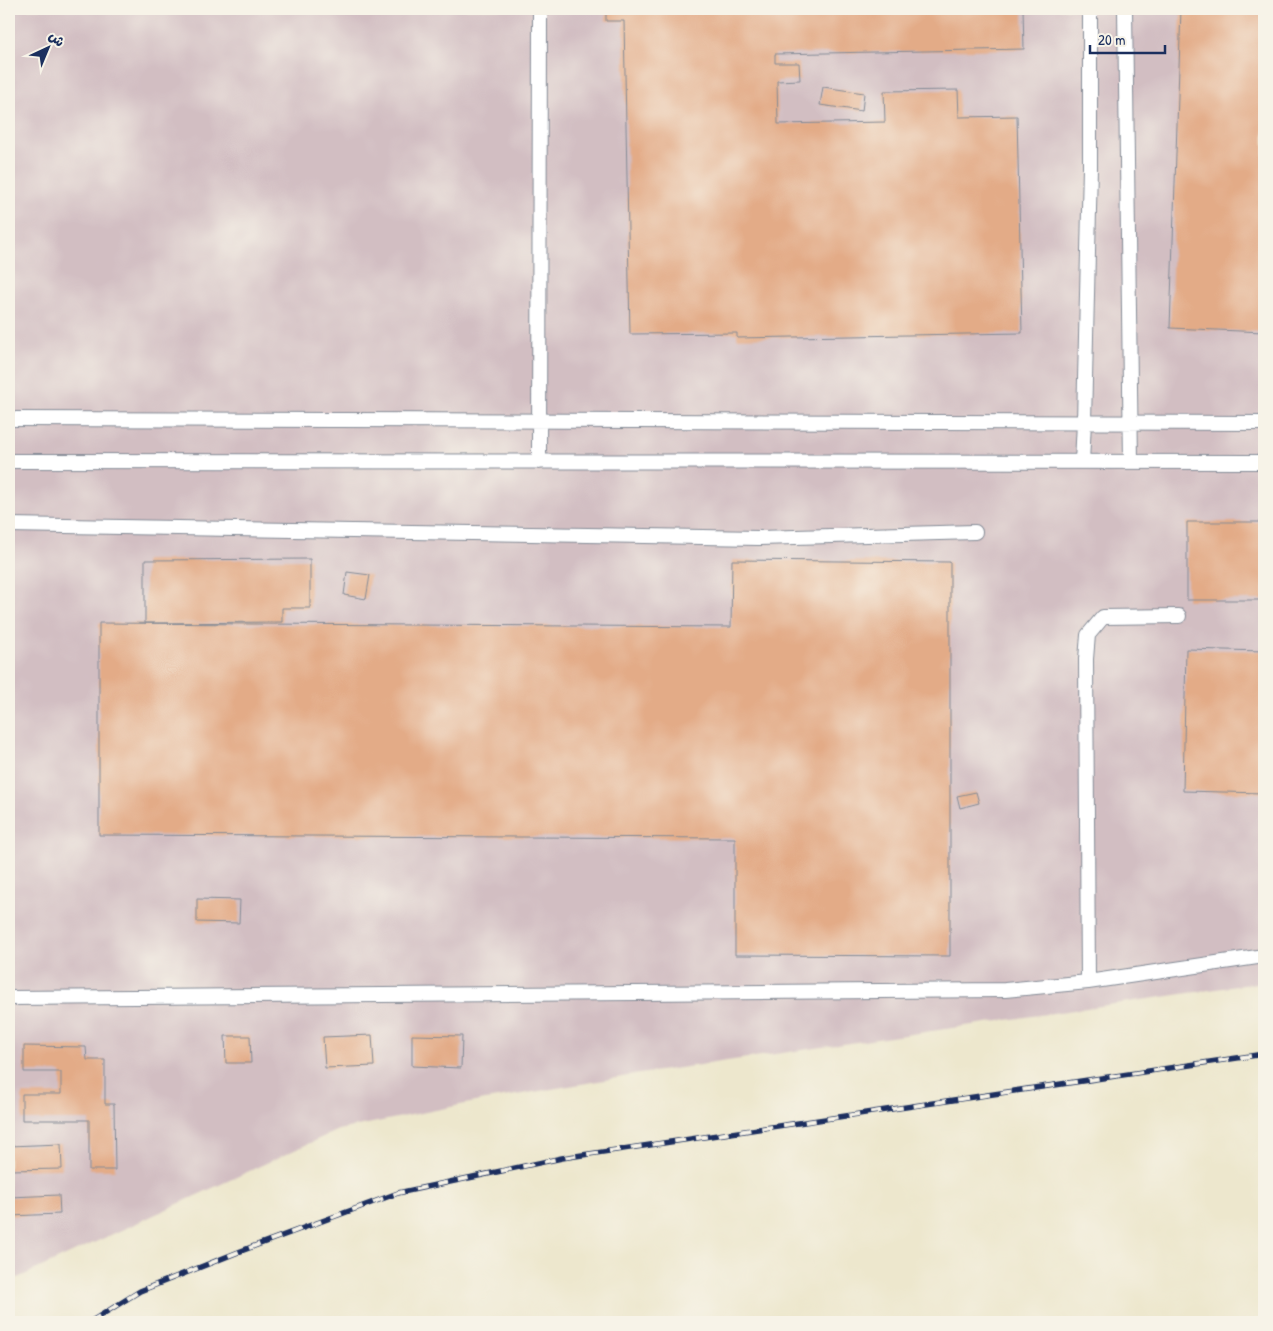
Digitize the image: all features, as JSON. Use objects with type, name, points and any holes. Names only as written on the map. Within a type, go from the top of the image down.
[{"type":"lane","points":[[539,462],[540,9]]},
{"type":"lane","points":[[1082,462],[1090,167],[1090,9]]},
{"type":"lane","points":[[1125,9],[1131,462]]},
{"type":"lane","points":[[9,419],[1264,423]]},
{"type":"lane","points":[[9,461],[1264,462]]},
{"type":"lane","points":[[9,525],[759,538],[975,532]]},
{"type":"lane","points":[[1088,982],[1086,659],[1088,635],[1103,617],[1179,616]]},
{"type":"lane","points":[[9,998],[1005,990],[1088,982],[1264,956]]},
{"type":"shaded area","points":[[9,9],[1264,9],[1264,982],[646,1073],[480,1101],[338,1130],[9,1282]]},
{"type":"building","points":[[606,9],[1023,9],[1024,49],[775,54],[775,63],[799,63],[800,80],[777,81],[778,124],[885,122],[884,91],[958,90],[959,117],[1017,116],[1022,333],[737,338],[737,333],[630,334],[624,21],[606,21]]},
{"type":"building","points":[[1181,9],[1264,9],[1264,332],[1170,328]]},
{"type":"building","points":[[823,87],[864,93],[862,111],[820,105]]},
{"type":"building","points":[[1187,522],[1264,522],[1264,600],[1187,600]]},
{"type":"building","points":[[310,559],[310,608],[282,608],[282,622],[145,623],[145,560]]},
{"type":"building","points":[[732,560],[950,562],[950,956],[735,955],[735,838],[99,835],[99,623],[731,627]]},
{"type":"building","points":[[347,572],[370,575],[366,599],[344,595]]},
{"type":"building","points":[[1186,649],[1264,651],[1264,793],[1183,791]]},
{"type":"building","points":[[976,792],[979,803],[960,808],[957,796]]},
{"type":"building","points":[[197,899],[240,900],[239,923],[197,922]]},
{"type":"building","points":[[372,1035],[374,1066],[325,1068],[323,1037]]},
{"type":"building","points":[[412,1035],[462,1036],[461,1068],[412,1066]]},
{"type":"building","points":[[225,1036],[250,1036],[251,1063],[226,1063]]},
{"type":"building","points":[[24,1046],[86,1047],[87,1060],[105,1060],[105,1104],[114,1104],[115,1170],[89,1170],[89,1120],[22,1120],[22,1094],[61,1094],[61,1072],[24,1072]]},
{"type":"building","points":[[61,1144],[62,1169],[9,1170],[9,1146]]},
{"type":"building","points":[[59,1195],[60,1214],[9,1216],[9,1197]]},
{"type":"railway","points":[[90,1322],[140,1291],[241,1251],[398,1193],[562,1158],[1264,1054]]}]
